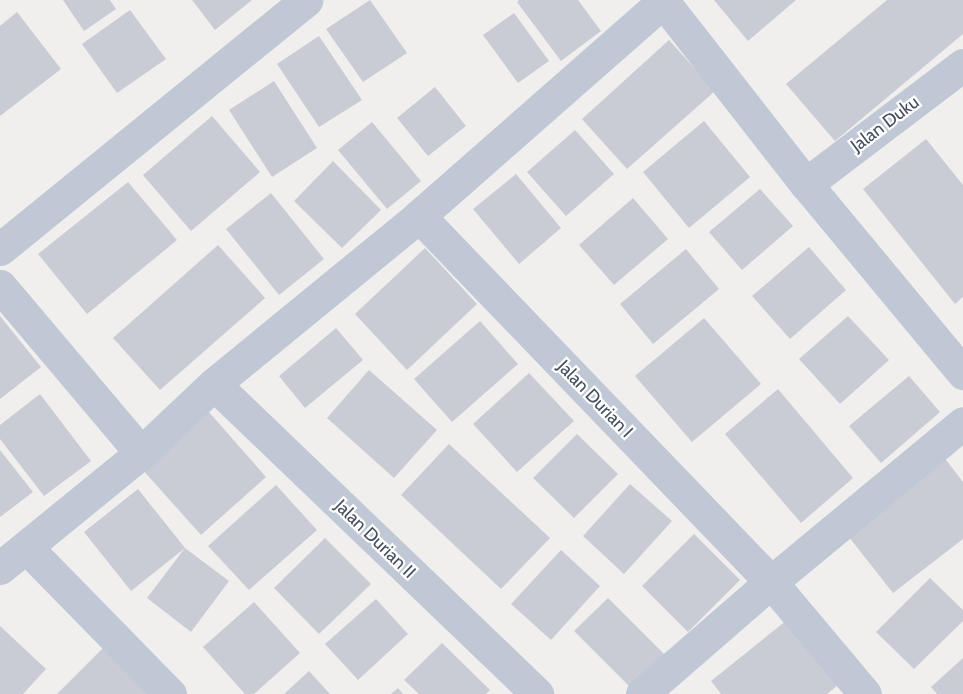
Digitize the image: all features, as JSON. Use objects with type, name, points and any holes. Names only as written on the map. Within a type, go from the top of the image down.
[{"type":"street","points":[[0,249],[306,0]]},
{"type":"street","points":[[0,568],[141,453],[214,384],[418,216],[664,0],[806,184],[963,373]]},
{"type":"street","name":"Jalan Duku","points":[[806,184],[963,65]]},
{"type":"street","name":"Jalan Durian I","points":[[418,216],[771,582],[865,694]]},
{"type":"street","points":[[0,286],[141,453]]},
{"type":"street","name":"Jalan Durian II","points":[[214,384],[537,694]]},
{"type":"street","points":[[642,694],[771,582],[963,423]]},
{"type":"street","points":[[26,547],[170,694]]},
{"type":"building","points":[[63,0],[110,0],[116,9],[84,31]]},
{"type":"building","points":[[192,0],[252,0],[215,30]]},
{"type":"building","points":[[370,0],[407,53],[363,82],[326,29]]},
{"type":"building","points":[[519,0],[578,0],[601,31],[561,61],[517,2]]},
{"type":"building","points":[[714,0],[796,0],[748,41]]},
{"type":"building","points":[[887,0],[963,0],[963,34],[835,141],[786,84]]},
{"type":"building","points":[[130,10],[166,59],[117,93],[82,44]]},
{"type":"building","points":[[17,12],[61,69],[0,116],[0,26]]},
{"type":"building","points":[[514,13],[549,61],[518,83],[483,35]]},
{"type":"building","points":[[319,36],[362,100],[319,127],[277,64]]},
{"type":"building","points":[[669,40],[715,91],[627,169],[582,119]]},
{"type":"building","points":[[274,81],[317,148],[272,177],[229,110]]},
{"type":"building","points":[[435,87],[466,126],[428,156],[397,118]]},
{"type":"building","points":[[212,116],[260,172],[191,231],[143,175]]},
{"type":"building","points":[[704,121],[750,177],[689,228],[643,172]]},
{"type":"building","points":[[372,122],[421,181],[387,209],[338,150]]},
{"type":"building","points":[[575,130],[614,174],[566,216],[527,172]]},
{"type":"building","points":[[926,139],[963,185],[963,297],[955,304],[863,189]]},
{"type":"building","points":[[333,161],[381,210],[342,248],[294,201]]},
{"type":"building","points":[[516,174],[561,228],[519,264],[473,209]]},
{"type":"building","points":[[128,182],[177,240],[87,314],[38,254]]},
{"type":"building","points":[[760,189],[793,226],[742,270],[709,232]]},
{"type":"building","points":[[271,193],[324,259],[279,295],[226,229]]},
{"type":"building","points":[[633,198],[668,239],[614,285],[579,245]]},
{"type":"building","points":[[218,245],[265,298],[160,390],[113,338]]},
{"type":"building","points":[[809,247],[846,290],[790,339],[752,296]]},
{"type":"building","points":[[425,248],[477,304],[407,370],[355,314]]},
{"type":"building","points":[[686,249],[719,289],[653,344],[620,304]]},
{"type":"building","points":[[0,316],[41,367],[0,399]]},
{"type":"building","points":[[848,316],[889,360],[840,404],[799,359]]},
{"type":"building","points":[[704,318],[761,384],[692,442],[635,376]]},
{"type":"building","points":[[480,321],[518,364],[452,422],[414,379]]},
{"type":"building","points":[[336,328],[363,360],[305,408],[279,376]]},
{"type":"building","points":[[369,370],[437,430],[394,478],[327,418]]},
{"type":"building","points":[[529,373],[574,421],[517,472],[473,424]]},
{"type":"building","points":[[909,376],[940,412],[881,463],[849,426]]},
{"type":"building","points":[[778,389],[853,478],[801,523],[725,434]]},
{"type":"building","points":[[40,394],[91,461],[44,496],[0,439],[0,425]]},
{"type":"building","points":[[208,411],[266,477],[201,535],[142,469]]},
{"type":"building","points":[[577,434],[618,474],[574,518],[533,478]]},
{"type":"building","points":[[449,444],[550,538],[501,589],[401,495]]},
{"type":"building","points":[[0,450],[33,492],[0,517]]},
{"type":"building","points":[[943,456],[963,482],[963,539],[893,593],[845,532]]},
{"type":"building","points":[[630,484],[672,521],[624,574],[583,536]]},
{"type":"building","points":[[276,485],[317,530],[249,590],[208,546]]},
{"type":"building","points":[[138,489],[185,548],[131,591],[84,532]]},
{"type":"building","points":[[694,534],[740,580],[688,632],[642,586]]},
{"type":"building","points":[[325,538],[371,584],[319,634],[274,588]]},
{"type":"building","points":[[185,548],[229,581],[191,632],[147,598]]},
{"type":"building","points":[[561,550],[600,586],[551,640],[511,604]]},
{"type":"building","points":[[930,578],[963,610],[963,621],[914,669],[876,632]]},
{"type":"building","points":[[608,598],[666,656],[632,689],[574,631]]},
{"type":"building","points":[[376,599],[408,634],[358,680],[325,644]]},
{"type":"building","points":[[254,602],[300,653],[254,694],[245,694],[203,647]]},
{"type":"building","points":[[787,620],[838,685],[827,694],[721,694],[711,681]]},
{"type":"building","points":[[0,626],[46,669],[23,694],[0,694]]},
{"type":"building","points":[[442,643],[490,690],[486,694],[419,694],[404,680]]},
{"type":"building","points":[[106,645],[156,694],[57,694]]},
{"type":"building","points":[[963,658],[963,694],[937,694],[931,687]]},
{"type":"building","points":[[309,671],[330,694],[284,694]]},
{"type":"building","points":[[398,688],[403,694],[391,694]]}]
